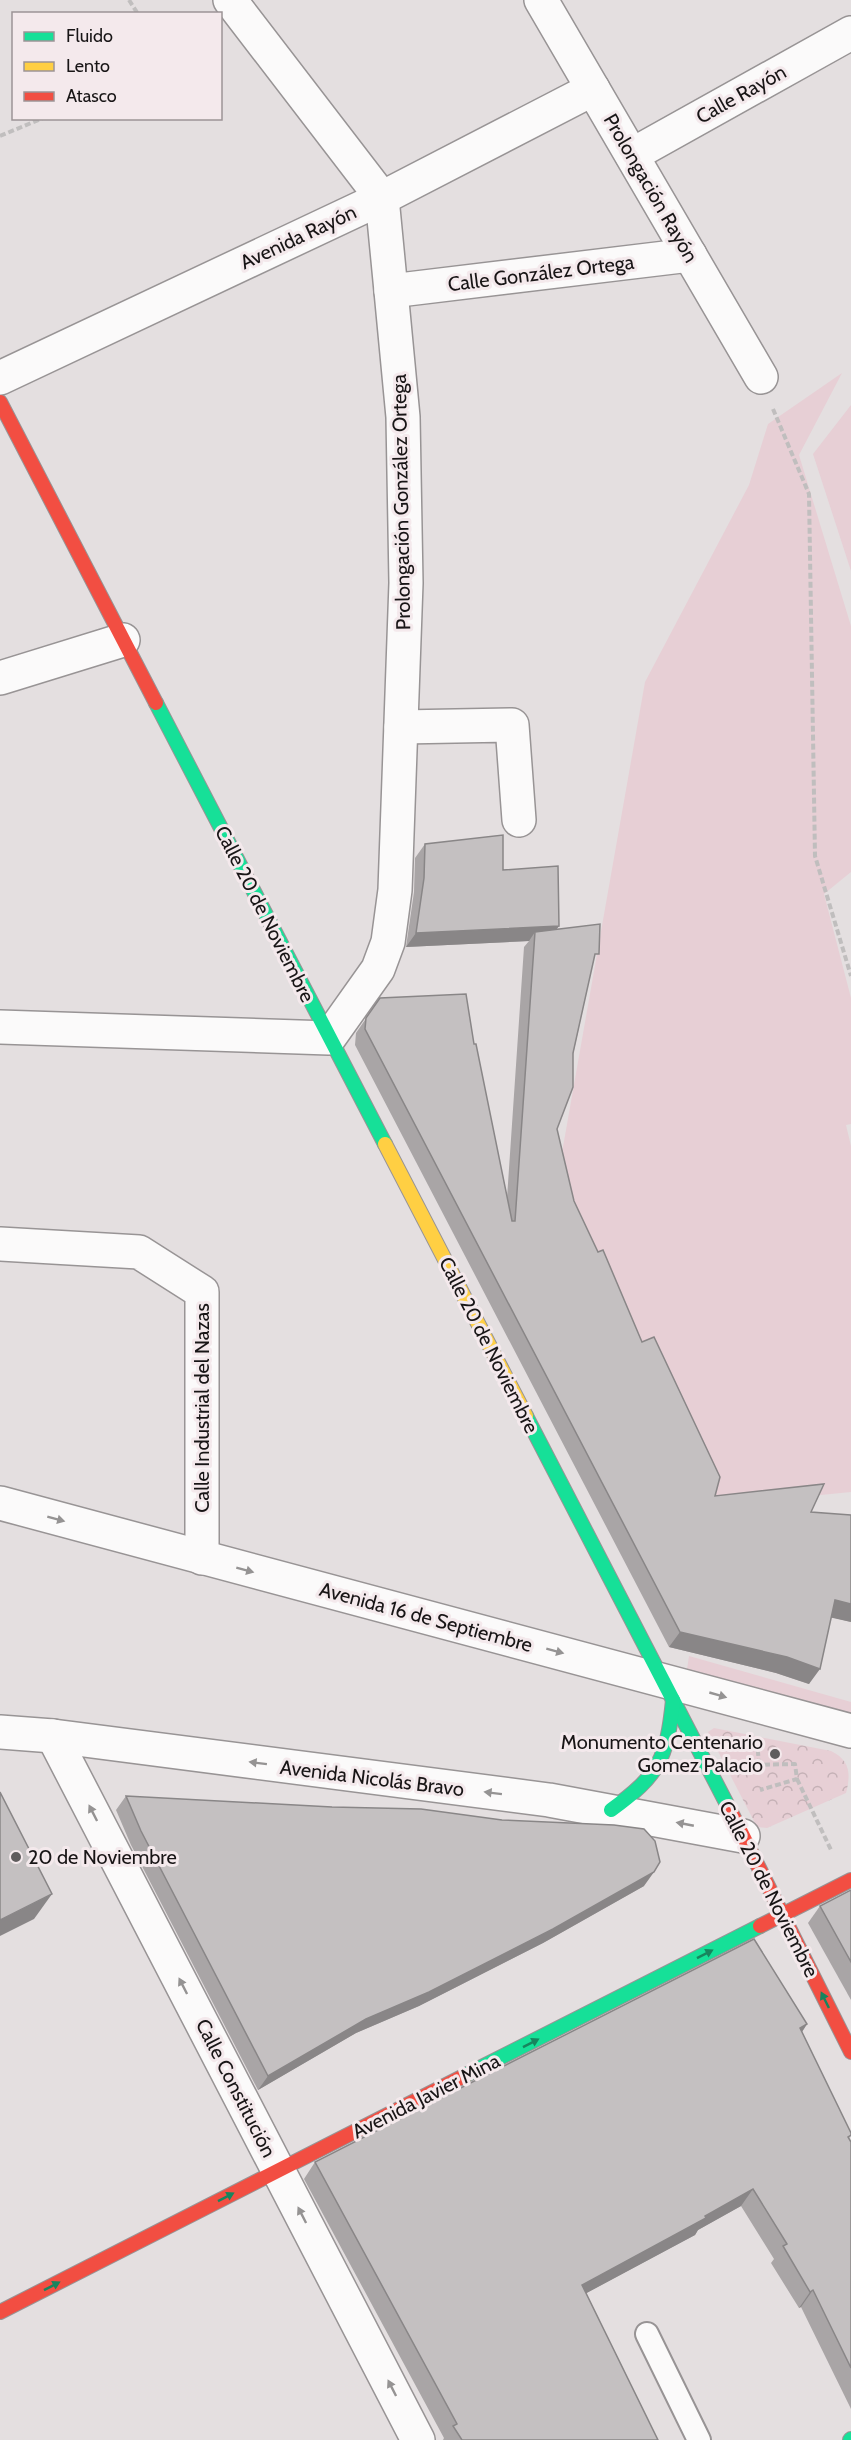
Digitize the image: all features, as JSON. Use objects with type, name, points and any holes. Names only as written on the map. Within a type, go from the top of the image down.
[{"type":"main road","name":"Calle 20 de Noviembre","points":[[0,402],[743,1836],[851,2052]]},
{"type":"main road","points":[[612,1810],[643,1789],[660,1765],[669,1732],[667,1689]]},
{"type":"main road","name":"Avenida Javier Mina","points":[[0,2312],[848,1881]]},
{"type":"street","points":[[230,0],[382,198]]},
{"type":"street","name":"Prolongación Rayón","points":[[541,0],[760,377]]},
{"type":"street","name":"Calle Rayón","points":[[632,155],[851,33]]},
{"type":"street","name":"Avenida Rayón","points":[[0,378],[382,198],[592,89]]},
{"type":"street","name":"Prolongación González Ortega","points":[[330,1038],[378,969],[388,942],[395,890],[406,584],[403,417],[382,198]]},
{"type":"street","name":"Calle González Ortega","points":[[391,291],[690,255]]},
{"type":"street","points":[[0,678],[123,640]]},
{"type":"street","points":[[401,727],[512,726],[519,820]]},
{"type":"street","points":[[0,1027],[330,1038]]},
{"type":"street","name":"Calle Industrial del Nazas","points":[[0,1244],[139,1252],[202,1292],[202,1558]]},
{"type":"street","name":"Avenida 16 de Septiembre","points":[[0,1503],[667,1689],[851,1731]]},
{"type":"street","name":"Avenida Nicolás Bravo","points":[[0,1732],[53,1736],[612,1810],[743,1836]]},
{"type":"street","name":"Calle Constitución","points":[[53,1736],[418,2440]]},
{"type":"lane","points":[[647,2334],[699,2440]]},
{"type":"path","points":[[0,136],[38,120]]},
{"type":"path","points":[[760,377],[809,494],[815,856],[851,976]]},
{"type":"path","points":[[759,1764],[795,1764],[797,1779],[848,1881]]},
{"type":"path","points":[[756,1791],[797,1779]]},
{"type":"green space","points":[[842,373],[799,455],[851,626],[851,872],[824,894],[851,998],[851,1124],[846,1125],[851,1146],[851,1492],[707,1506],[557,1181],[645,682],[749,485],[768,424]]},
{"type":"green space","points":[[851,405],[851,571],[813,454]]},
{"type":"green space","points":[[689,1656],[851,1702],[851,1735],[684,1689]]},
{"type":"green space","points":[[714,1728],[831,1751],[842,1759],[848,1768],[846,1793],[767,1828],[757,1827],[708,1732]]},
{"type":"building","points":[[503,835],[503,870],[558,866],[559,926],[416,933],[424,878],[425,844]]},
{"type":"building","points":[[600,924],[599,954],[595,954],[573,1053],[573,1087],[557,1129],[574,1201],[598,1252],[603,1250],[642,1342],[654,1337],[720,1477],[715,1496],[824,1484],[811,1512],[851,1515],[851,1604],[835,1600],[820,1669],[787,1657],[680,1632],[365,1029],[366,1018],[380,998],[466,994],[474,1044],[476,1044],[512,1221],[515,1221],[535,932]]},
{"type":"building","name":"20 de Noviembre","points":[[0,1792],[52,1894],[0,1920]]},
{"type":"building","points":[[126,1796],[332,1807],[421,1809],[502,1820],[614,1825],[644,1829],[655,1841],[660,1862],[654,1872],[553,1929],[429,1992],[366,2019],[268,2076],[141,1831]]},
{"type":"building","points":[[851,1890],[851,1962],[820,1906]]},
{"type":"building","points":[[754,1939],[807,2024],[800,2028],[851,2133],[848,2137],[851,2142],[851,2368],[813,2290],[810,2292],[783,2246],[787,2244],[753,2189],[705,2216],[706,2218],[582,2285],[658,2440],[462,2440],[453,2426],[457,2424],[315,2162]]},
{"type":"traffic: fast","points":[[156,703],[385,1144]]},
{"type":"traffic: fast","points":[[526,1416],[731,1812]]},
{"type":"traffic: fast","points":[[611,1810],[640,1786],[658,1764],[668,1737],[673,1700]]},
{"type":"traffic: fast","points":[[466,2075],[760,1926]]},
{"type":"traffic: slow","points":[[385,1144],[526,1416]]},
{"type":"traffic: jam","points":[[0,402],[156,703]]},
{"type":"traffic: jam","points":[[731,1812],[851,2052]]},
{"type":"traffic: jam","points":[[760,1926],[851,1880]]},
{"type":"traffic: jam","points":[[0,2312],[466,2075]]},
{"type":"place","name":"Monumento Centenario Gomez Palacio","points":[[775,1754]]},
{"type":"place","name":"20 de Noviembre","points":[[16,1857]]}]
